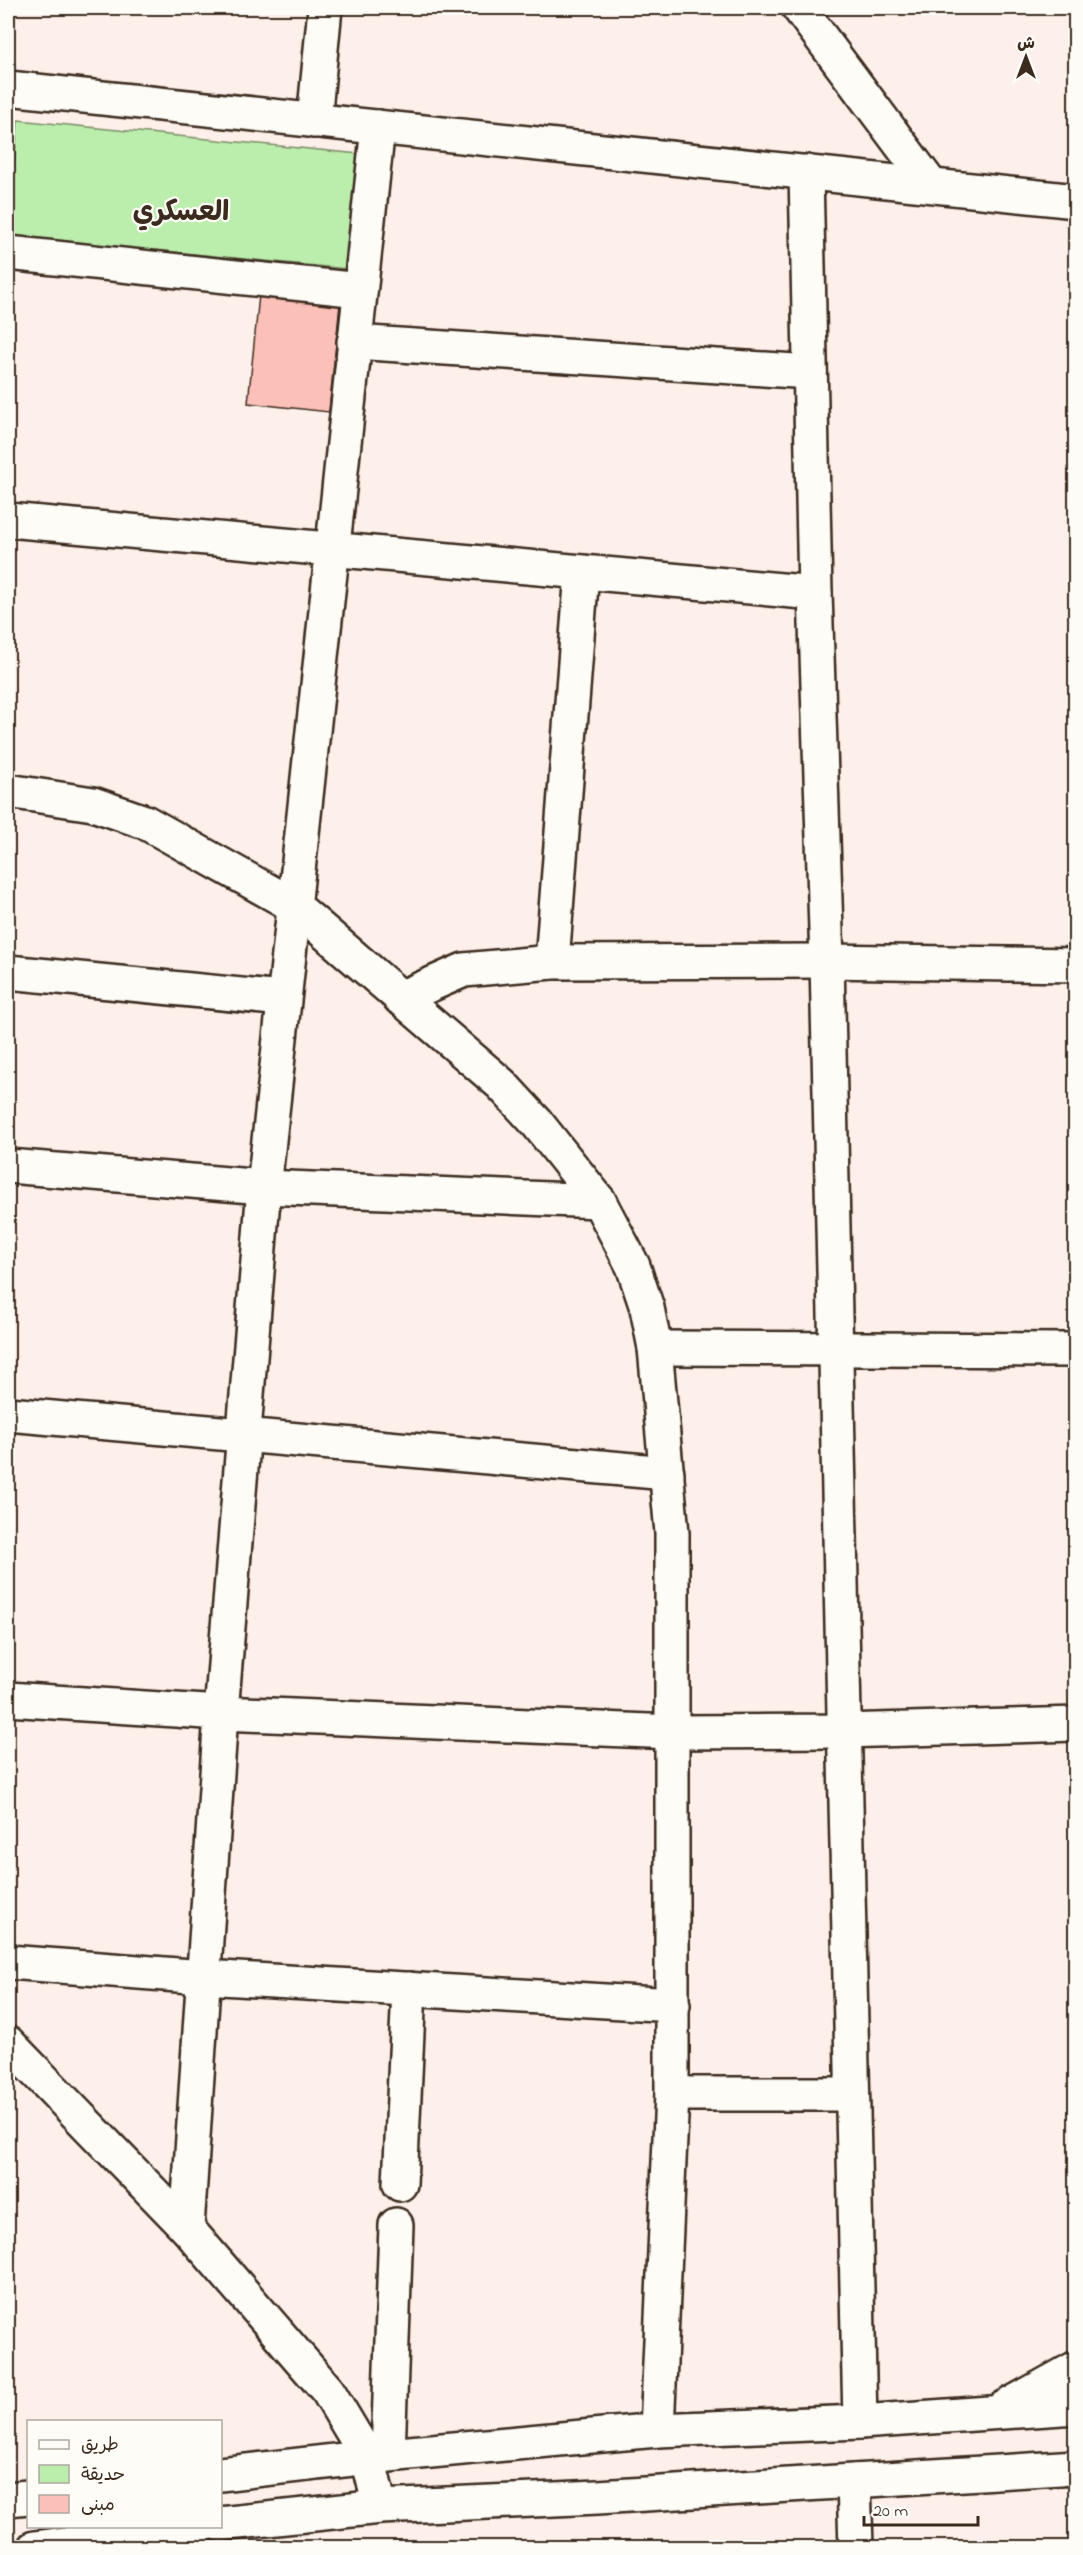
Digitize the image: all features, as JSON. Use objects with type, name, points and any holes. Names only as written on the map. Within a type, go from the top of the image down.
[{"type":"street","points":[[314,121],[325,8]]},
{"type":"street","points":[[799,8],[931,185]]},
{"type":"street","points":[[8,88],[1076,201]]},
{"type":"street","points":[[187,2228],[221,1713],[264,1187],[378,127]]},
{"type":"street","points":[[806,172],[814,593],[827,961],[860,2422]]},
{"type":"street","points":[[8,253],[360,290]]},
{"type":"street","points":[[354,342],[810,372]]},
{"type":"street","points":[[8,520],[814,593]]},
{"type":"street","points":[[552,962],[582,572]]},
{"type":"street","points":[[8,791],[93,804],[145,822],[293,905],[501,1084],[537,1123],[599,1201],[633,1266],[655,1348],[672,1533],[672,2094],[657,2430]]},
{"type":"street","points":[[400,998],[464,970],[552,962],[827,961],[1076,965]]},
{"type":"street","points":[[8,972],[283,999]]},
{"type":"street","points":[[8,1166],[264,1187],[599,1201]]},
{"type":"street","points":[[655,1348],[1076,1350]]},
{"type":"street","points":[[8,1414],[667,1473]]},
{"type":"street","points":[[8,1699],[221,1713],[673,1732],[843,1731],[1076,1724]]},
{"type":"street","points":[[8,1962],[204,1977],[673,2004]]},
{"type":"street","points":[[400,2184],[409,1989]]},
{"type":"street","points":[[8,2043],[187,2228],[328,2391],[378,2456]]},
{"type":"street","points":[[672,2094],[852,2094]]},
{"type":"street","points":[[380,2507],[378,2456],[396,2225]]},
{"type":"street","points":[[997,2412],[1076,2368]]},
{"type":"street","points":[[222,2474],[378,2456],[657,2430],[860,2422],[1076,2407]]},
{"type":"street","points":[[222,2524],[380,2507],[598,2497],[1076,2468]]},
{"type":"street","points":[[854,2481],[856,2547]]},
{"type":"street","points":[[8,2499],[27,2497]]},
{"type":"street","points":[[34,2547],[186,2528]]},
{"type":"green space","points":[[18,120],[359,154],[348,269],[8,236]]},
{"type":"building","points":[[259,295],[340,304],[329,412],[248,403]]},
{"type":"district","name":"العسكري","points":[[181,210]]}]
